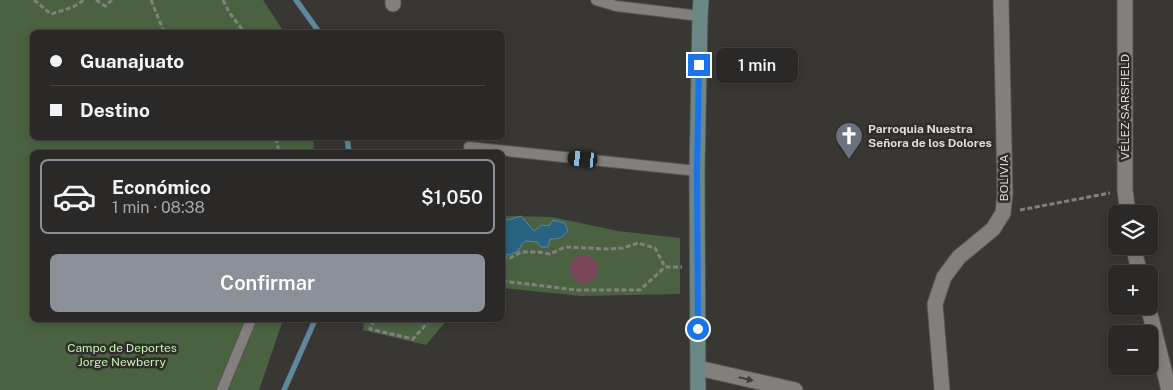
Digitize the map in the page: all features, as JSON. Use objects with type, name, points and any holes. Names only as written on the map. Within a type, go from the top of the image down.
[{"type":"main road","points":[[698,390],[697,171],[701,0]]},
{"type":"street","name":"BOLIVIA","points":[[942,390],[935,304],[944,276],[960,257],[993,228],[1003,213],[1005,193],[1001,0]]},
{"type":"street","name":"VÉLEZ SARSFIELD","points":[[1125,0],[1125,190],[1127,205]]},
{"type":"street","points":[[1150,315],[1169,390]]},
{"type":"street","points":[[698,368],[795,390]]},
{"type":"lane","points":[[596,0],[616,6],[700,16]]},
{"type":"lane","points":[[469,146],[697,171]]},
{"type":"lane","points":[[222,390],[249,322]]},
{"type":"path","points":[[34,0],[51,14],[73,7],[84,0]]},
{"type":"path","points":[[96,0],[105,6],[112,0]]},
{"type":"path","points":[[150,0],[163,30]]},
{"type":"path","points":[[222,0],[242,30]]},
{"type":"path","points":[[1003,213],[1125,190]]},
{"type":"path","points":[[505,257],[510,258],[521,252],[550,254],[565,248],[623,248],[638,243],[655,248],[665,267]]},
{"type":"path","points":[[505,281],[577,290],[640,290],[665,267],[698,269]]},
{"type":"path","points":[[373,322],[370,329],[413,338],[428,322]]},
{"type":"green space","name":"Campo de Deportes Jorge Newberry","points":[[0,0],[263,0],[283,30],[30,30],[30,140],[313,140],[314,150],[30,150],[30,322],[282,322],[259,390],[0,390]]},
{"type":"green space","points":[[505,216],[552,217],[618,231],[680,238],[680,294],[581,296],[505,288]]},
{"type":"green space","points":[[364,322],[445,322],[426,345],[363,330]]},
{"type":"water","points":[[521,216],[534,231],[542,225],[549,226],[553,220],[565,223],[568,231],[560,238],[550,239],[548,247],[541,247],[537,242],[526,241],[518,251],[509,255],[505,254],[505,219],[508,220]]},
{"type":"building","points":[[584,255],[594,259],[598,269],[594,279],[584,283],[574,279],[570,269],[574,259]]},
{"type":"waterway","points":[[296,0],[318,30]]},
{"type":"waterway","points":[[347,140],[349,150]]},
{"type":"waterway","points":[[284,390],[314,322]]},
{"type":"place","name":"Parroquia Nuestra Señora de los Dolores","points":[[849,160]]},
{"type":"route","points":[[698,329],[697,171],[699,65]]}]
